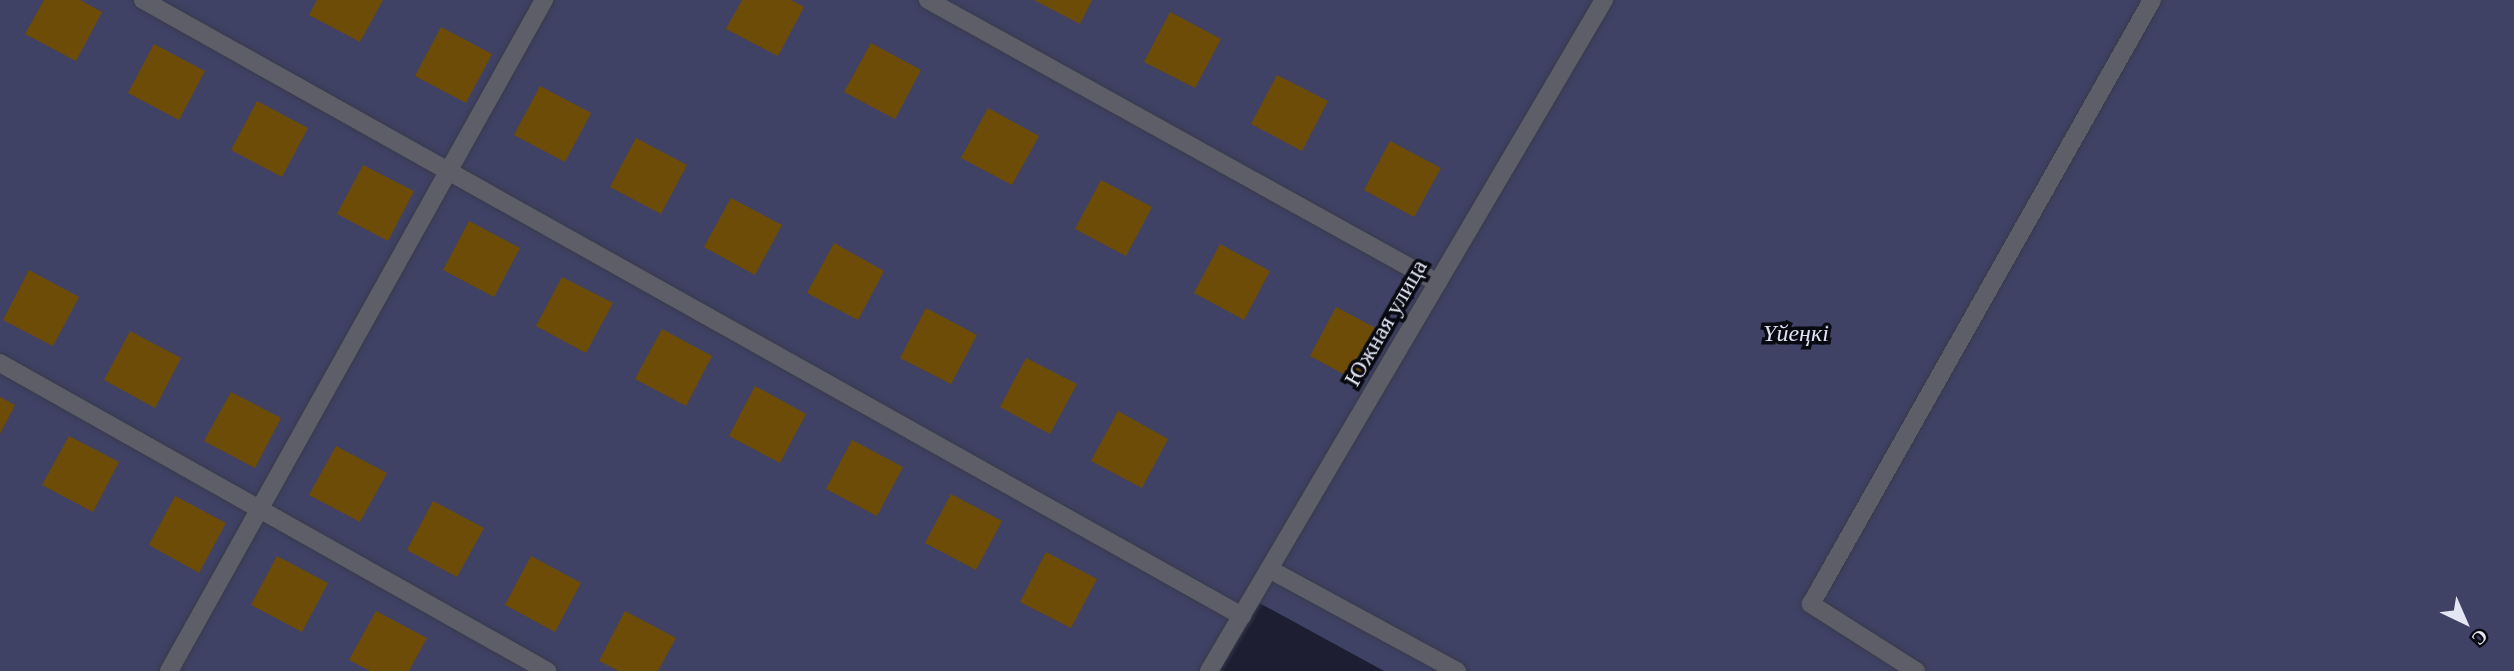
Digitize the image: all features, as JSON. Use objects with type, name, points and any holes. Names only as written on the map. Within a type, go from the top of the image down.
[{"type":"lane","points":[[143,0],[1242,616]]},
{"type":"lane","points":[[169,671],[544,0]]},
{"type":"lane","points":[[928,0],[1438,283]]},
{"type":"lane","name":"Южная улица","points":[[1209,671],[1604,0]]},
{"type":"lane","points":[[1916,671],[1811,604],[2152,0]]},
{"type":"lane","points":[[0,363],[547,671]]},
{"type":"lane","points":[[1269,569],[1457,671]]},
{"type":"green space","name":"Үйеңкі","points":[[0,0],[2514,0],[2514,671],[1384,671],[1252,599],[1209,671],[0,671]]},
{"type":"building","points":[[44,0],[80,0],[102,12],[76,61],[25,34]]},
{"type":"building","points":[[317,0],[383,0],[360,42],[309,15]]},
{"type":"building","points":[[742,0],[791,0],[804,7],[778,56],[726,29]]},
{"type":"building","points":[[1034,0],[1092,0],[1080,24]]},
{"type":"building","points":[[1170,12],[1221,39],[1195,88],[1144,62]]},
{"type":"building","points":[[441,27],[492,54],[466,103],[415,76]]},
{"type":"building","points":[[871,43],[921,70],[895,119],[844,92]]},
{"type":"building","points":[[154,44],[205,71],[179,120],[128,93]]},
{"type":"building","points":[[1277,75],[1328,101],[1302,151],[1251,124]]},
{"type":"building","points":[[540,86],[591,113],[565,162],[514,135]]},
{"type":"building","points":[[257,101],[308,128],[282,177],[231,150]]},
{"type":"building","points":[[988,108],[1039,136],[1012,185],[961,158]]},
{"type":"building","points":[[636,138],[687,165],[661,214],[610,187]]},
{"type":"building","points":[[1390,141],[1441,168],[1414,217],[1364,190]]},
{"type":"building","points":[[363,165],[414,191],[388,241],[337,214]]},
{"type":"building","points":[[1101,180],[1152,207],[1126,256],[1075,229]]},
{"type":"building","points":[[731,198],[782,225],[755,275],[704,247]]},
{"type":"building","points":[[469,221],[520,248],[494,297],[443,270]]},
{"type":"building","points":[[834,243],[884,271],[858,320],[807,293]]},
{"type":"building","points":[[1220,244],[1270,271],[1244,320],[1194,293]]},
{"type":"building","points":[[29,270],[79,297],[53,346],[3,320]]},
{"type":"building","points":[[562,277],[613,303],[586,353],[536,326]]},
{"type":"building","points":[[1336,307],[1387,334],[1360,383],[1310,356]]},
{"type":"building","points":[[926,308],[977,335],[951,384],[900,358]]},
{"type":"building","points":[[662,329],[712,356],[686,406],[635,379]]},
{"type":"building","points":[[130,331],[181,358],[155,408],[104,380]]},
{"type":"building","points":[[1026,358],[1077,384],[1050,434],[1000,407]]},
{"type":"building","points":[[755,386],[806,414],[780,463],[729,436]]},
{"type":"building","points":[[231,392],[281,418],[255,468],[204,441]]},
{"type":"building","points":[[0,397],[15,405],[0,434]]},
{"type":"building","points":[[1118,411],[1168,439],[1142,488],[1091,461]]},
{"type":"building","points":[[69,436],[119,462],[93,512],[42,485]]},
{"type":"building","points":[[852,440],[903,467],[877,516],[826,489]]},
{"type":"building","points":[[336,446],[387,473],[360,522],[309,495]]},
{"type":"building","points":[[951,494],[1002,521],[976,570],[925,543]]},
{"type":"building","points":[[175,496],[226,523],[199,573],[149,545]]},
{"type":"building","points":[[433,501],[484,528],[457,577],[407,550]]},
{"type":"building","points":[[1046,552],[1097,579],[1071,628],[1020,602]]},
{"type":"building","points":[[277,556],[328,583],[302,632],[251,605]]},
{"type":"building","points":[[531,556],[581,583],[555,632],[505,605]]},
{"type":"building","points":[[376,611],[427,638],[409,671],[370,671],[349,660]]},
{"type":"building","points":[[625,611],[676,638],[658,671],[619,671],[599,661]]}]
